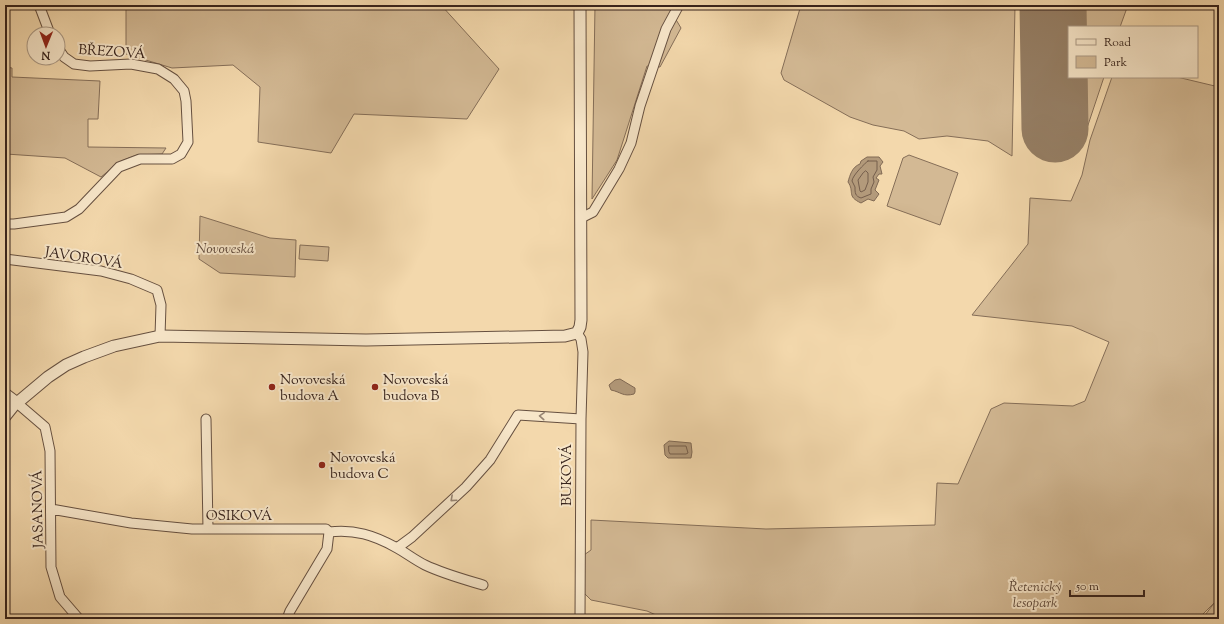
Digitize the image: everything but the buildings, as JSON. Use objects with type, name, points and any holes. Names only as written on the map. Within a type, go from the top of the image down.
[{"type":"street","points":[[39,5],[47,26]]},
{"type":"street","points":[[5,418],[17,403],[48,377],[66,365],[114,346],[160,336],[366,340],[565,336],[577,333],[581,324],[580,5]]},
{"type":"street","points":[[580,218],[593,212],[619,169],[628,149],[666,29],[679,5]]},
{"type":"street","name":"BŘEZOVÁ","points":[[5,224],[66,217],[79,209],[119,167],[140,159],[172,159],[182,154],[188,142],[186,101],[184,91],[174,79],[158,69],[131,64],[90,66],[74,64],[66,58]]},
{"type":"street","name":"JAVOROVÁ","points":[[5,259],[101,271],[131,279],[157,290],[161,305],[160,336]]},
{"type":"street","name":"BUKOVÁ","points":[[577,333],[581,339],[582,348],[580,619]]},
{"type":"street","points":[[5,394],[17,403]]},
{"type":"street","name":"JASANOVÁ","points":[[17,403],[46,427],[50,451],[51,567],[60,597],[80,619]]},
{"type":"street","points":[[397,548],[412,537],[466,487],[490,460],[518,415],[581,419]]},
{"type":"street","points":[[206,419],[208,529]]},
{"type":"street","name":"OSIKOVÁ","points":[[51,509],[131,523],[192,529],[326,528],[329,532]]},
{"type":"street","points":[[287,619],[290,610],[327,549],[329,532],[354,532],[371,536],[397,548],[425,565],[449,575],[483,585]]},
{"type":"green space","points":[[126,5],[441,5],[499,69],[467,119],[354,114],[331,153],[258,142],[260,87],[233,65],[172,68],[126,54]]},
{"type":"green space","points":[[595,5],[683,5],[675,18],[681,28],[660,67],[647,66],[617,160],[592,199]]},
{"type":"green space","points":[[801,5],[1015,6],[1012,156],[988,141],[947,136],[919,139],[904,131],[873,125],[850,117],[784,80],[781,73]]},
{"type":"green space","points":[[1079,5],[1128,5],[1120,26],[1079,26]]},
{"type":"green space","points":[[5,67],[12,68],[12,77],[100,81],[98,119],[88,119],[88,147],[166,148],[162,154],[137,155],[121,161],[101,177],[65,158],[6,154],[5,190]]},
{"type":"green space","points":[[1079,78],[1104,78],[1080,149]]},
{"type":"green space","name":"Řetenický lesopark","points":[[1112,78],[1181,78],[1219,87],[1219,619],[1202,619],[1215,602],[1198,619],[665,619],[647,611],[591,600],[584,593],[584,555],[591,550],[591,520],[766,529],[935,525],[937,483],[958,484],[991,409],[1004,403],[1073,406],[1085,401],[1109,342],[1072,326],[972,315],[1028,244],[1030,198],[1071,201],[1082,175],[1090,140]]},
{"type":"green space","points":[[909,155],[958,173],[940,225],[887,206],[903,158]]},
{"type":"green space","name":"Novoveská","points":[[200,216],[270,238],[296,240],[295,277],[220,273],[199,259]]},
{"type":"green space","points":[[300,245],[329,247],[328,261],[299,259]]},
{"type":"water","points":[[867,157],[879,157],[883,162],[880,166],[882,174],[879,174],[876,178],[879,180],[875,190],[879,194],[874,201],[868,199],[861,203],[852,196],[848,182],[853,169]]},
{"type":"water","points":[[620,379],[635,388],[634,394],[625,395],[611,390],[609,385],[615,380]]},
{"type":"water","points":[[669,441],[691,443],[691,458],[668,458],[665,455],[664,445]]},
{"type":"runway","points":[[1053,5],[1055,129]]},
{"type":"place","name":"Novoveská budova A","points":[[272,387]]},
{"type":"place","name":"Novoveská budova B","points":[[375,387]]},
{"type":"place","name":"Novoveská budova C","points":[[322,465]]}]
